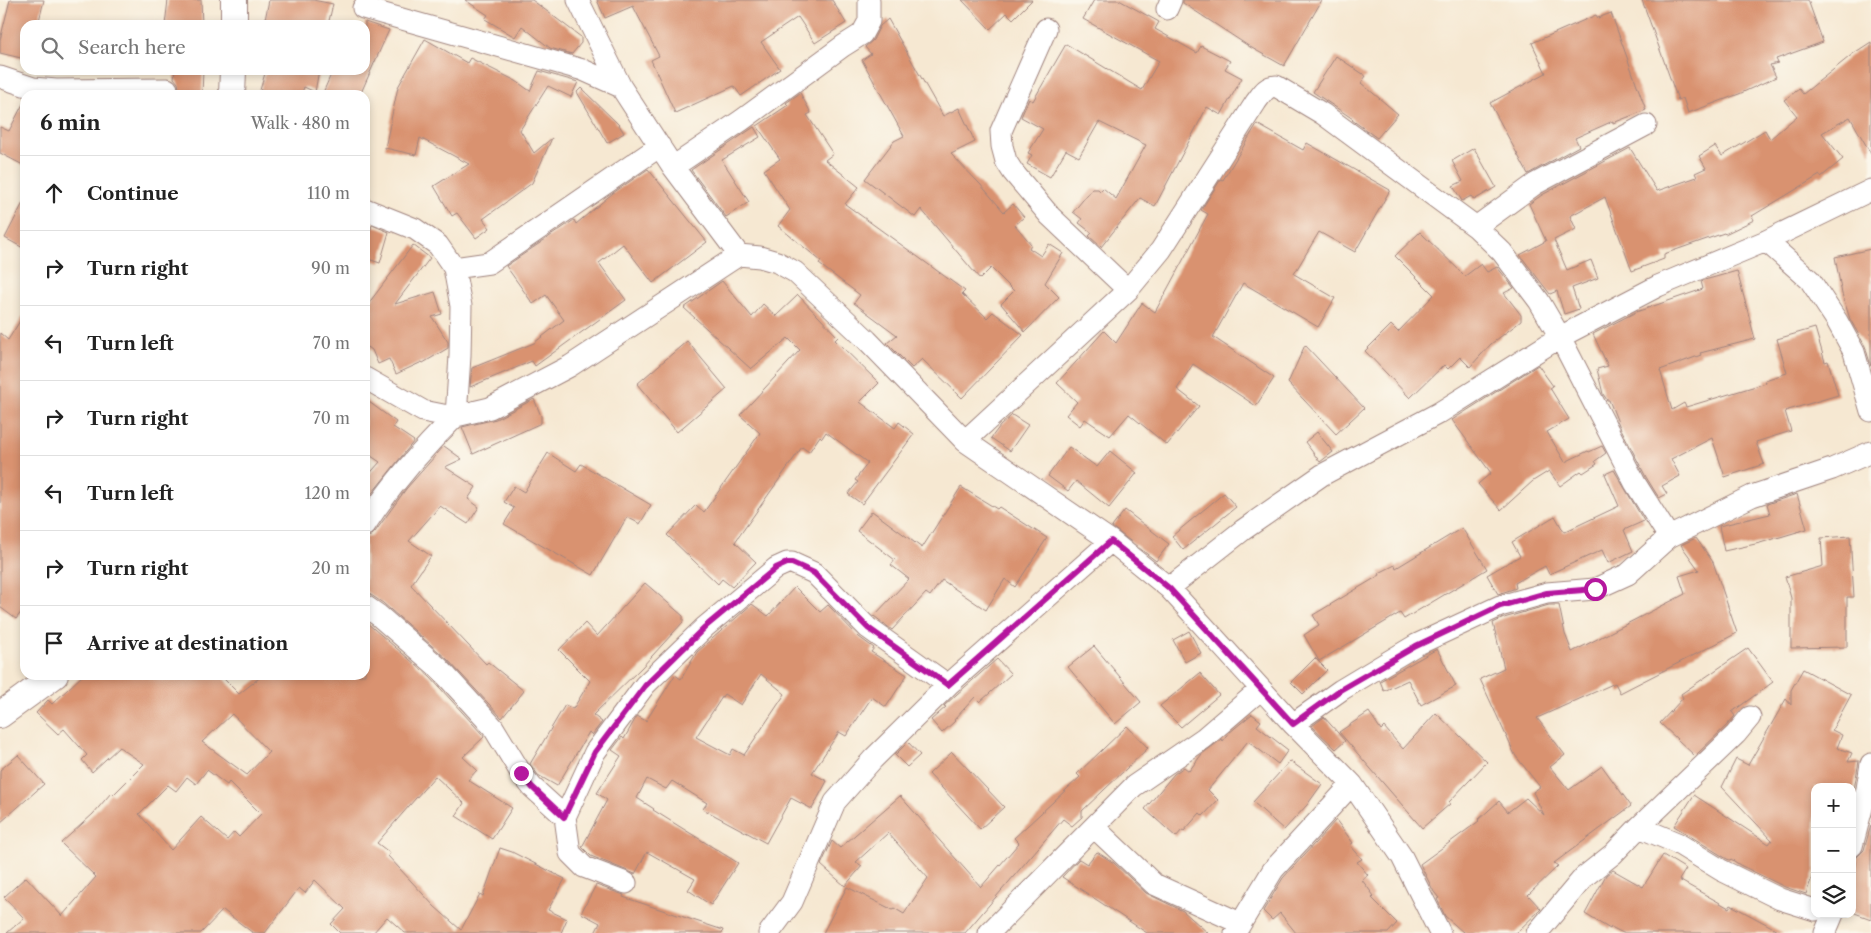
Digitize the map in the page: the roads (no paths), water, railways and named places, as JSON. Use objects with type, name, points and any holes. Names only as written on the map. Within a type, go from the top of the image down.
[{"type":"street","points":[[234,0],[234,20]]},
{"type":"street","points":[[578,0],[622,87],[673,166],[739,256]]},
{"type":"street","points":[[673,166],[742,120],[862,34],[869,21],[869,0]]},
{"type":"street","points":[[363,8],[583,70],[622,87]]},
{"type":"street","points":[[1046,29],[1001,131],[1006,162],[1050,216],[1128,290]]},
{"type":"street","points":[[232,90],[233,75]]},
{"type":"street","points":[[0,77],[33,88],[56,90],[167,89]]},
{"type":"street","points":[[965,441],[1128,290],[1161,250],[1235,132],[1262,94],[1270,86],[1276,86],[1323,114],[1476,227],[1507,259],[1539,301],[1560,337],[1635,483],[1669,537]]},
{"type":"street","points":[[1476,227],[1535,184],[1646,125]]},
{"type":"street","points":[[454,268],[489,263],[660,146]]},
{"type":"street","points":[[1169,588],[1243,530],[1322,476],[1439,413],[1560,337],[1658,286],[1766,241],[1871,190]]},
{"type":"street","points":[[370,211],[415,229],[438,246],[454,268],[461,306],[456,416],[425,447],[370,517]]},
{"type":"street","points":[[1766,241],[1810,280],[1837,320],[1854,352],[1871,411]]},
{"type":"street","points":[[370,381],[423,411],[456,416],[490,408],[570,366],[739,256],[760,257],[777,262],[795,272],[867,340],[965,441],[1111,541],[1169,588],[1293,724],[1352,784],[1402,857],[1440,933]]},
{"type":"street","points":[[1293,724],[1340,690],[1416,646],[1500,606],[1547,593],[1595,589],[1628,574],[1669,537],[1752,496],[1832,469],[1871,452]]},
{"type":"street","points":[[769,933],[792,902],[835,802],[874,759],[948,685],[1111,541]]},
{"type":"street","points":[[626,883],[584,868],[570,853],[564,817],[595,752],[645,686],[705,627],[776,568],[787,563],[800,565],[814,573],[868,628],[948,685]]},
{"type":"street","points":[[370,609],[439,668],[493,727],[521,773],[532,787],[564,817]]},
{"type":"street","points":[[0,715],[48,680]]},
{"type":"street","points":[[989,933],[1134,786],[1204,738],[1261,689]]},
{"type":"street","points":[[1537,933],[1584,877],[1613,854],[1736,734],[1750,717]]},
{"type":"street","points":[[1856,831],[1867,789],[1871,764]]},
{"type":"street","points":[[1094,827],[1154,884],[1237,928],[1273,870],[1352,784]]},
{"type":"street","points":[[1639,827],[1677,843],[1720,870],[1780,900],[1811,911]]}]
